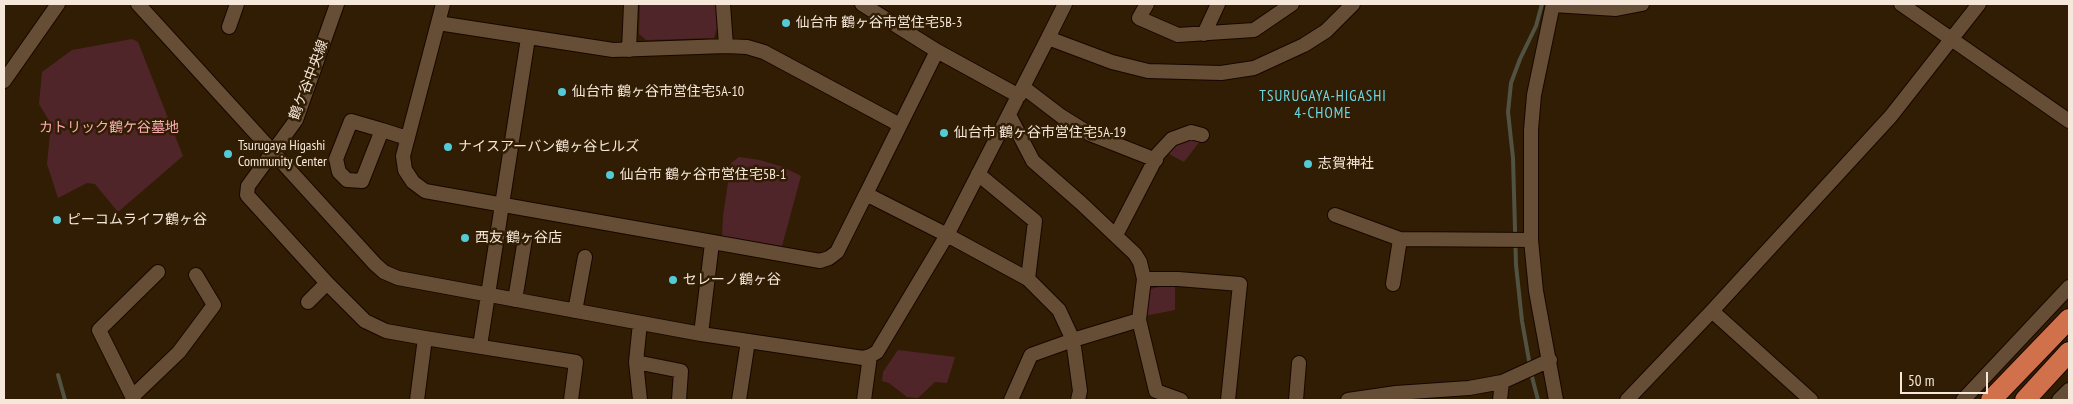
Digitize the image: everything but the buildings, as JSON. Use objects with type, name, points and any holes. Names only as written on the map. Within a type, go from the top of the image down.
[{"type":"highway","points":[[1991,400],[2069,319]]},
{"type":"highway","points":[[2025,400],[2069,352]]},
{"type":"street","points":[[4,82],[58,4]]},
{"type":"street","points":[[138,4],[368,257],[384,272],[398,278],[701,334],[863,358],[877,352],[947,235],[1065,4]]},
{"type":"street","points":[[229,27],[236,4]]},
{"type":"street","name":"鶴ケ谷中央線","points":[[327,283],[247,194],[248,186],[296,120],[337,4]]},
{"type":"street","points":[[443,4],[403,156],[405,170],[413,182],[425,191],[820,261],[829,258],[837,252],[937,51]]},
{"type":"street","points":[[630,50],[631,4]]},
{"type":"street","points":[[723,4],[726,46]]},
{"type":"street","points":[[862,4],[937,51],[1021,91],[1090,134],[1156,160]]},
{"type":"street","points":[[1147,4],[1139,18],[1178,35],[1254,30],[1292,4]]},
{"type":"street","points":[[1204,34],[1218,4]]},
{"type":"street","points":[[1048,38],[1112,62],[1148,71],[1221,73],[1254,68],[1304,45],[1326,31],[1353,4]]},
{"type":"street","points":[[1556,400],[1536,291],[1521,240],[1534,95],[1553,4],[1616,9],[1642,4]]},
{"type":"street","points":[[1900,4],[2069,121]]},
{"type":"street","points":[[1627,400],[1712,311],[1891,116],[1979,4]]},
{"type":"street","points":[[438,23],[614,50],[747,47],[764,52],[900,124]]},
{"type":"street","points":[[480,346],[528,38]]},
{"type":"street","points":[[1009,115],[1034,161],[1116,235],[1135,254],[1140,262],[1144,279],[1139,320],[1156,391],[1181,400]]},
{"type":"street","points":[[382,130],[407,138]]},
{"type":"street","points":[[1116,235],[1156,160],[1172,139],[1191,132],[1202,135]]},
{"type":"street","points":[[978,174],[1035,221],[1028,279]]},
{"type":"street","points":[[866,194],[1028,279],[1059,310],[1073,340],[1080,391],[1078,400]]},
{"type":"street","points":[[1335,215],[1400,239],[1521,240]]},
{"type":"street","points":[[1393,284],[1400,239]]},
{"type":"street","points":[[701,334],[712,243]]},
{"type":"street","points":[[515,300],[528,249]]},
{"type":"street","points":[[574,311],[588,262]]},
{"type":"street","points":[[158,272],[100,330],[133,399],[180,352],[214,305],[196,275]]},
{"type":"street","points":[[1144,279],[1178,279],[1240,284],[1228,400]]},
{"type":"street","points":[[308,302],[327,283],[365,320],[386,331],[576,362],[571,400]]},
{"type":"street","points":[[1963,400],[2069,288]]},
{"type":"street","points":[[1712,311],[1811,400]]},
{"type":"street","points":[[1011,400],[1031,355],[1139,320]]},
{"type":"street","points":[[640,323],[636,362],[640,400]]},
{"type":"street","points":[[417,400],[425,338]]},
{"type":"street","points":[[739,400],[748,341]]},
{"type":"street","points":[[864,400],[870,356]]},
{"type":"street","points":[[1348,400],[1396,397],[1502,382],[1550,360]]},
{"type":"street","points":[[636,362],[681,371],[679,400]]},
{"type":"street","points":[[1296,400],[1299,363]]},
{"type":"street","points":[[1500,400],[1502,382]]},
{"type":"street","points":[[2059,400],[2069,390]]},
{"type":"green space","points":[[640,4],[717,4],[718,25],[714,38],[646,40],[639,34]]},
{"type":"green space","name":"カトリック鶴ケ谷墓地","points":[[132,39],[138,42],[183,156],[118,212],[95,184],[87,183],[58,198],[47,164],[51,124],[39,104],[42,72],[72,50]]},
{"type":"green space","points":[[1190,136],[1201,140],[1184,162],[1169,154],[1181,140]]},
{"type":"green space","points":[[739,157],[760,160],[783,167],[801,176],[782,246],[722,237],[723,216],[731,163]]},
{"type":"green space","points":[[1168,285],[1175,287],[1175,310],[1144,316],[1146,290]]},
{"type":"green space","points":[[898,350],[955,357],[947,383],[935,382],[918,398],[907,397],[889,383],[882,381],[883,372]]},
{"type":"waterway","points":[[1530,366],[1522,321],[1516,265],[1513,158],[1508,112],[1511,83],[1536,26],[1542,4]]},
{"type":"waterway","points":[[1531,373],[1538,400]]},
{"type":"waterway","points":[[58,375],[65,400]]},
{"type":"place","name":"仙台市 鶴ヶ谷市営住宅5B-3","points":[[786,23]]},
{"type":"place","name":"仙台市 鶴ヶ谷市営住宅5A-10","points":[[562,92]]},
{"type":"place","name":"仙台市 鶴ヶ谷市営住宅5A-19","points":[[944,133]]},
{"type":"place","name":"ナイスアーバン鶴ヶ谷ヒルズ","points":[[448,147]]},
{"type":"place","name":"Tsurugaya Higashi Community Center","points":[[228,154]]},
{"type":"place","name":"志賀神社","points":[[1308,164]]},
{"type":"place","name":"仙台市 鶴ヶ谷市営住宅5B-1","points":[[610,175]]},
{"type":"place","name":"ピーコムライフ鶴ヶ谷","points":[[57,220]]},
{"type":"place","name":"西友 鶴ヶ谷店","points":[[465,238]]},
{"type":"place","name":"セレーノ鶴ヶ谷","points":[[673,280]]},
{"type":"district","name":"TSURUGAYA-HIGASHI 4-CHOME","points":[[1323,106]]}]
